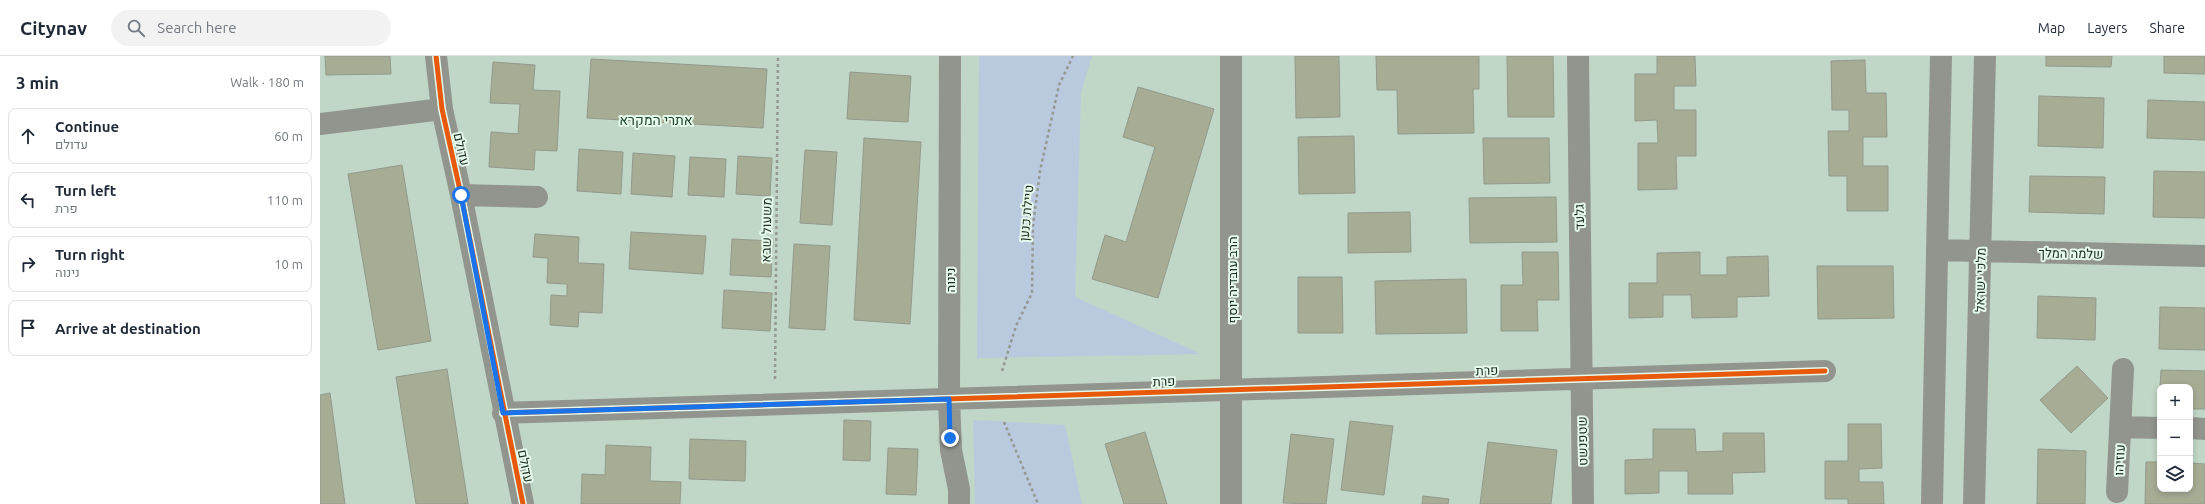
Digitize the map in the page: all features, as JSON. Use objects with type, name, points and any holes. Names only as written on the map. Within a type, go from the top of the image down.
[{"type":"street","name":"עדולם","points":[[436,56],[442,108],[461,195],[503,413],[523,504]]},
{"type":"street","name":"נינוה","points":[[950,56],[949,399],[951,450],[959,489],[959,504]]},
{"type":"street","name":"הרב עובדיה יוסף","points":[[1231,56],[1231,504]]},
{"type":"street","name":"גלעד","points":[[1578,56],[1581,378]]},
{"type":"street","points":[[1932,504],[1941,56]]},
{"type":"street","name":"מלכי ישראל","points":[[1974,504],[1985,56]]},
{"type":"street","points":[[320,124],[442,108]]},
{"type":"street","points":[[461,195],[537,197]]},
{"type":"street","name":"שלמה המלך","points":[[1937,250],[2205,256]]},
{"type":"street","name":"עוזיהו","points":[[2117,492],[2123,369]]},
{"type":"street","name":"פרת","points":[[503,413],[1825,371]]},
{"type":"street","name":"שטפנשט","points":[[1581,378],[1583,504]]},
{"type":"street","name":"עוזיהו","points":[[2120,427],[2157,428]]},
{"type":"street","points":[[2193,428],[2205,428]]},
{"type":"path","points":[[1004,420],[1012,446],[1038,504]]},
{"type":"shaded area","points":[[979,56],[1092,56],[1081,92],[1075,297],[1201,354],[977,358]]},
{"type":"shaded area","points":[[973,420],[1065,425],[1082,504],[975,504]]},
{"type":"building","points":[[325,56],[390,56],[391,74],[326,75]]},
{"type":"building","points":[[1295,56],[1339,56],[1340,117],[1296,118]]},
{"type":"building","points":[[1376,56],[1479,56],[1479,89],[1473,89],[1474,133],[1398,134],[1397,90],[1377,90]]},
{"type":"building","points":[[1507,56],[1553,56],[1554,117],[1508,117]]},
{"type":"building","points":[[1657,56],[1695,56],[1696,86],[1674,86],[1674,110],[1696,110],[1696,156],[1676,156],[1677,189],[1638,190],[1638,143],[1658,143],[1657,120],[1635,121],[1635,74],[1657,74]]},
{"type":"building","points":[[2046,56],[2112,56],[2111,67],[2046,66]]},
{"type":"building","points":[[2164,56],[2205,56],[2205,74],[2164,73]]},
{"type":"building","points":[[591,59],[767,69],[763,128],[587,118]]},
{"type":"building","points":[[1865,60],[1866,93],[1886,93],[1887,137],[1863,137],[1863,166],[1888,166],[1888,211],[1847,211],[1847,176],[1829,176],[1828,131],[1849,131],[1849,110],[1832,110],[1831,61]]},
{"type":"building","points":[[493,62],[535,65],[533,90],[560,91],[557,151],[535,150],[534,170],[489,167],[491,132],[518,134],[520,104],[490,103]]},
{"type":"building","points":[[850,72],[911,76],[908,122],[847,119]]},
{"type":"building","points":[[1138,87],[1214,109],[1158,298],[1092,279],[1105,235],[1126,242],[1155,147],[1123,137]]},
{"type":"building","points":[[2039,96],[2104,98],[2103,148],[2038,146]]},
{"type":"building","points":[[2148,100],[2205,102],[2205,140],[2147,138]]},
{"type":"building","points":[[1354,136],[1355,193],[1299,194],[1298,137]]},
{"type":"building","points":[[864,138],[921,142],[910,324],[854,320]]},
{"type":"building","points":[[1483,138],[1549,138],[1550,183],[1484,184]]},
{"type":"building","points":[[579,149],[623,152],[621,194],[577,191]]},
{"type":"building","points":[[805,150],[837,152],[832,225],[800,223]]},
{"type":"building","points":[[633,153],[675,156],[672,197],[631,194]]},
{"type":"building","points":[[738,156],[772,158],[770,196],[736,194]]},
{"type":"building","points":[[690,157],[726,159],[724,197],[688,195]]},
{"type":"building","points":[[402,165],[431,341],[378,350],[348,174]]},
{"type":"building","points":[[2154,171],[2205,172],[2205,218],[2153,217]]},
{"type":"building","points":[[2030,176],[2105,177],[2104,214],[2029,212]]},
{"type":"building","points":[[1556,197],[1557,242],[1470,243],[1469,198]]},
{"type":"building","points":[[1410,212],[1411,252],[1348,253],[1348,213]]},
{"type":"building","points":[[631,232],[706,236],[703,274],[629,269]]},
{"type":"building","points":[[535,234],[579,237],[578,263],[604,264],[602,313],[579,312],[578,327],[550,325],[551,295],[567,296],[567,284],[547,283],[548,258],[533,257]]},
{"type":"building","points":[[732,239],[773,241],[771,277],[730,275]]},
{"type":"building","points":[[794,244],[830,246],[825,330],[789,328]]},
{"type":"building","points":[[1522,252],[1558,252],[1559,300],[1537,300],[1538,331],[1501,331],[1501,285],[1523,285]]},
{"type":"building","points":[[1700,252],[1700,275],[1727,275],[1727,257],[1768,256],[1769,296],[1737,297],[1737,317],[1692,318],[1691,295],[1663,295],[1663,317],[1629,318],[1629,283],[1657,283],[1657,253]]},
{"type":"building","points":[[1817,266],[1893,266],[1894,318],[1818,319]]},
{"type":"building","points":[[1298,277],[1342,277],[1343,333],[1298,333]]},
{"type":"building","points":[[1466,279],[1467,333],[1376,334],[1375,281]]},
{"type":"building","points":[[724,290],[772,293],[770,331],[722,328]]},
{"type":"building","points":[[2038,296],[2096,298],[2095,340],[2037,338]]},
{"type":"building","points":[[2160,307],[2205,308],[2205,350],[2159,349]]},
{"type":"building","points":[[2077,366],[2108,398],[2071,433],[2040,400]]},
{"type":"building","points":[[447,369],[468,504],[416,504],[396,377]]},
{"type":"building","points":[[2161,370],[2205,371],[2205,409],[2193,409],[2193,384],[2160,384]]},
{"type":"building","points":[[330,393],[345,504],[320,504],[320,395]]},
{"type":"building","points":[[844,420],[871,421],[870,461],[843,460]]},
{"type":"building","points":[[1350,421],[1393,426],[1384,495],[1341,490]]},
{"type":"building","points":[[1848,424],[1881,424],[1882,468],[1859,469],[1859,482],[1883,482],[1884,504],[1848,504],[1848,499],[1825,499],[1825,461],[1848,461]]},
{"type":"building","points":[[1653,429],[1695,429],[1696,452],[1723,451],[1723,433],[1764,433],[1765,472],[1732,473],[1733,494],[1688,494],[1688,471],[1659,471],[1659,493],[1625,494],[1625,460],[1653,459]]},
{"type":"building","points":[[1145,432],[1167,504],[1124,504],[1105,444]]},
{"type":"building","points":[[1291,434],[1334,439],[1326,504],[1283,503]]},
{"type":"building","points":[[690,439],[746,441],[745,481],[689,479]]},
{"type":"building","points":[[1488,442],[1557,450],[1551,504],[1480,504]]},
{"type":"building","points":[[606,445],[651,447],[650,481],[681,482],[680,504],[581,504],[582,474],[605,475]]},
{"type":"building","points":[[888,448],[918,449],[916,495],[886,494]]},
{"type":"building","points":[[2038,449],[2086,451],[2085,504],[2037,504]]},
{"type":"building","points":[[2146,462],[2157,462],[2157,492],[2193,492],[2193,463],[2205,464],[2205,504],[2145,504]]},
{"type":"building","points":[[1423,496],[1449,499],[1448,504],[1422,504]]},
{"type":"cycle path","points":[[436,56],[442,109],[461,195],[523,504]]},
{"type":"cycle path","points":[[503,413],[1825,371]]},
{"type":"district","name":"אתרי המקרא","points":[[656,120]]},
{"type":"route","points":[[461,195],[503,413],[949,399],[950,438]]}]
